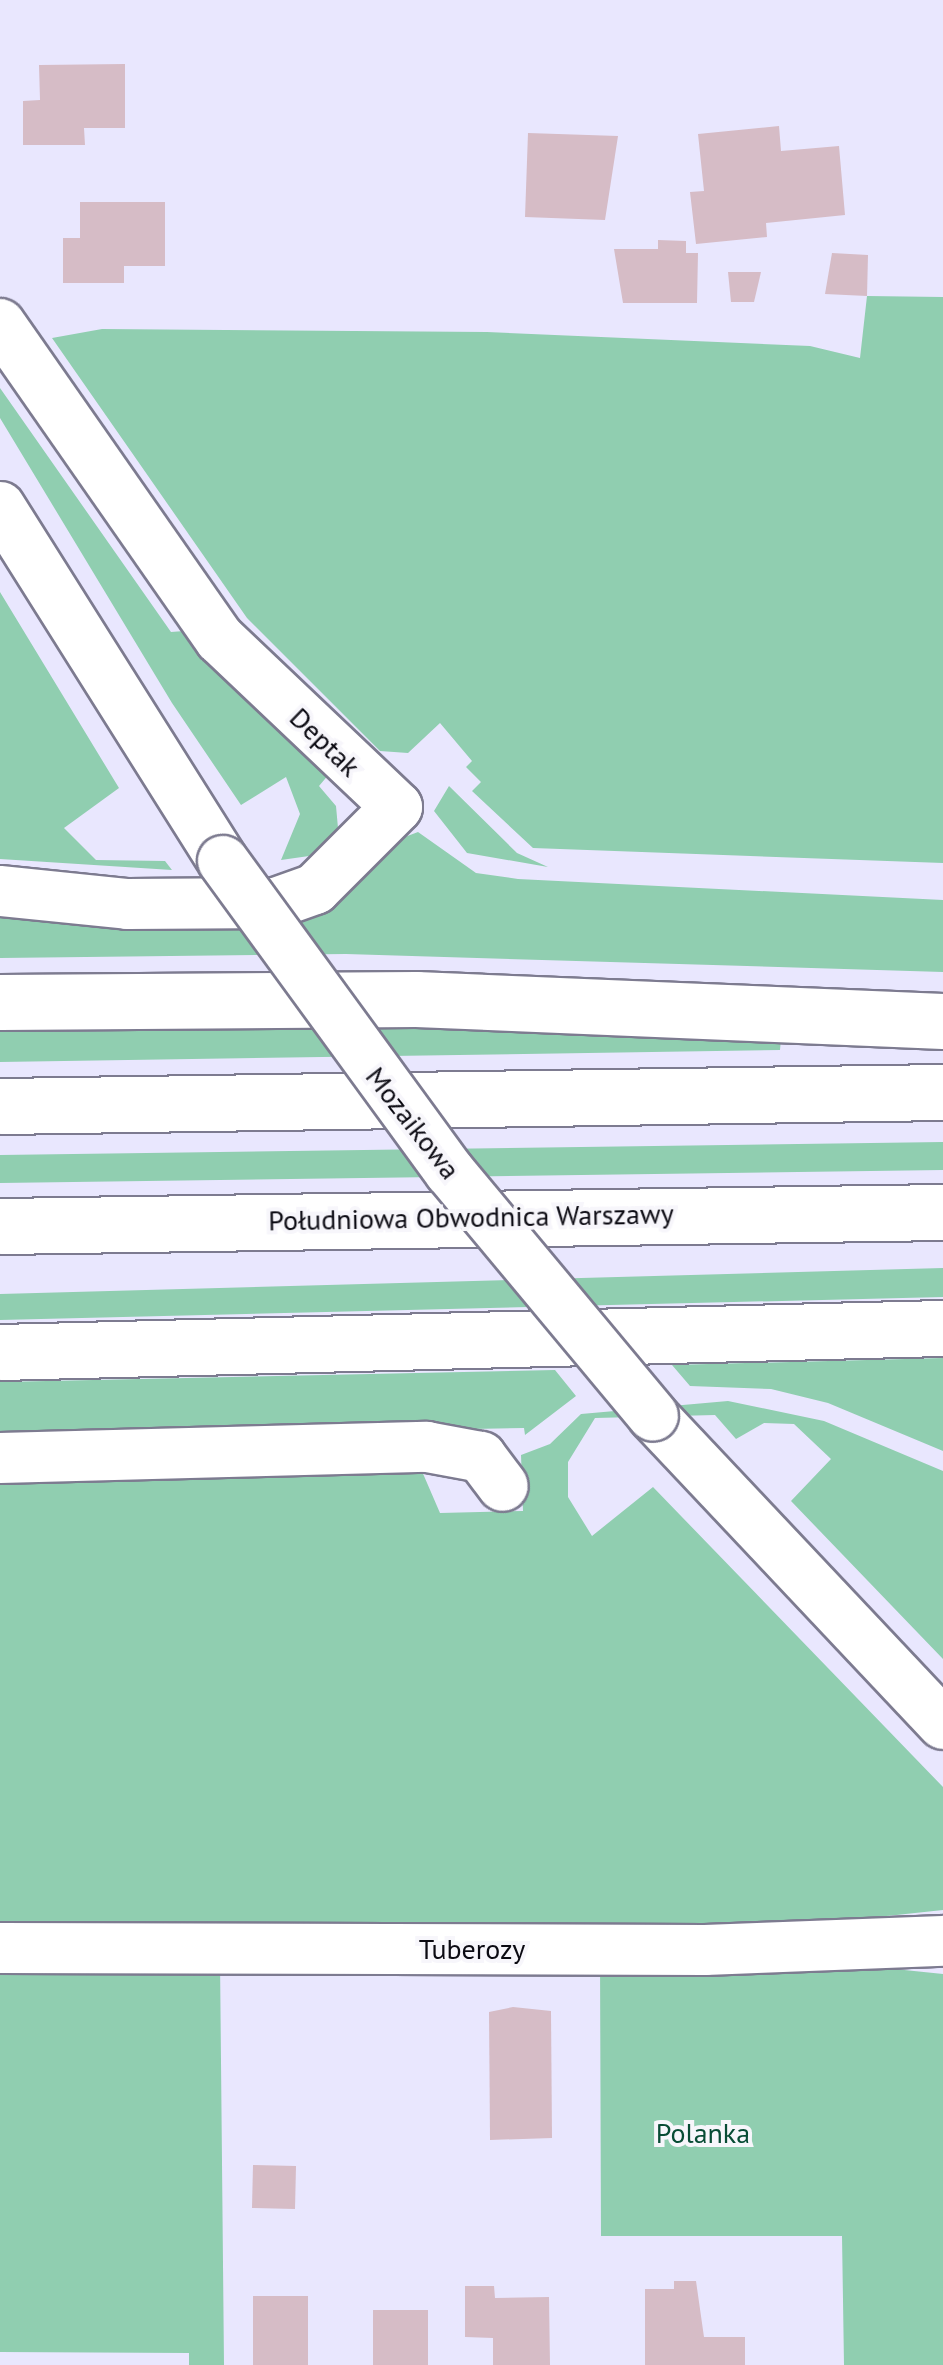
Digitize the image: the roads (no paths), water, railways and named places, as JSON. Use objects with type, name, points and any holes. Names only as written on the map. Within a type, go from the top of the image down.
[{"type":"highway","points":[[0,1002],[416,998],[943,1020]]},
{"type":"highway","points":[[0,1106],[943,1092]]},
{"type":"highway","name":"Południowa Obwodnica Warszawy","points":[[0,1226],[943,1212]]},
{"type":"highway","points":[[0,1352],[943,1328]]},
{"type":"street","name":"Deptak","points":[[0,324],[220,639],[397,807],[315,889],[276,902],[128,904],[0,890]]},
{"type":"street","name":"Mozaikowa","points":[[0,506],[222,861],[450,1172],[653,1416],[943,1724]]},
{"type":"street","points":[[0,1458],[427,1447],[482,1457],[503,1486]]},
{"type":"street","name":"Tuberozy","points":[[0,1948],[705,1950],[943,1941]]},
{"type":"park label","name":"Polanka","points":[[703,2133]]}]
